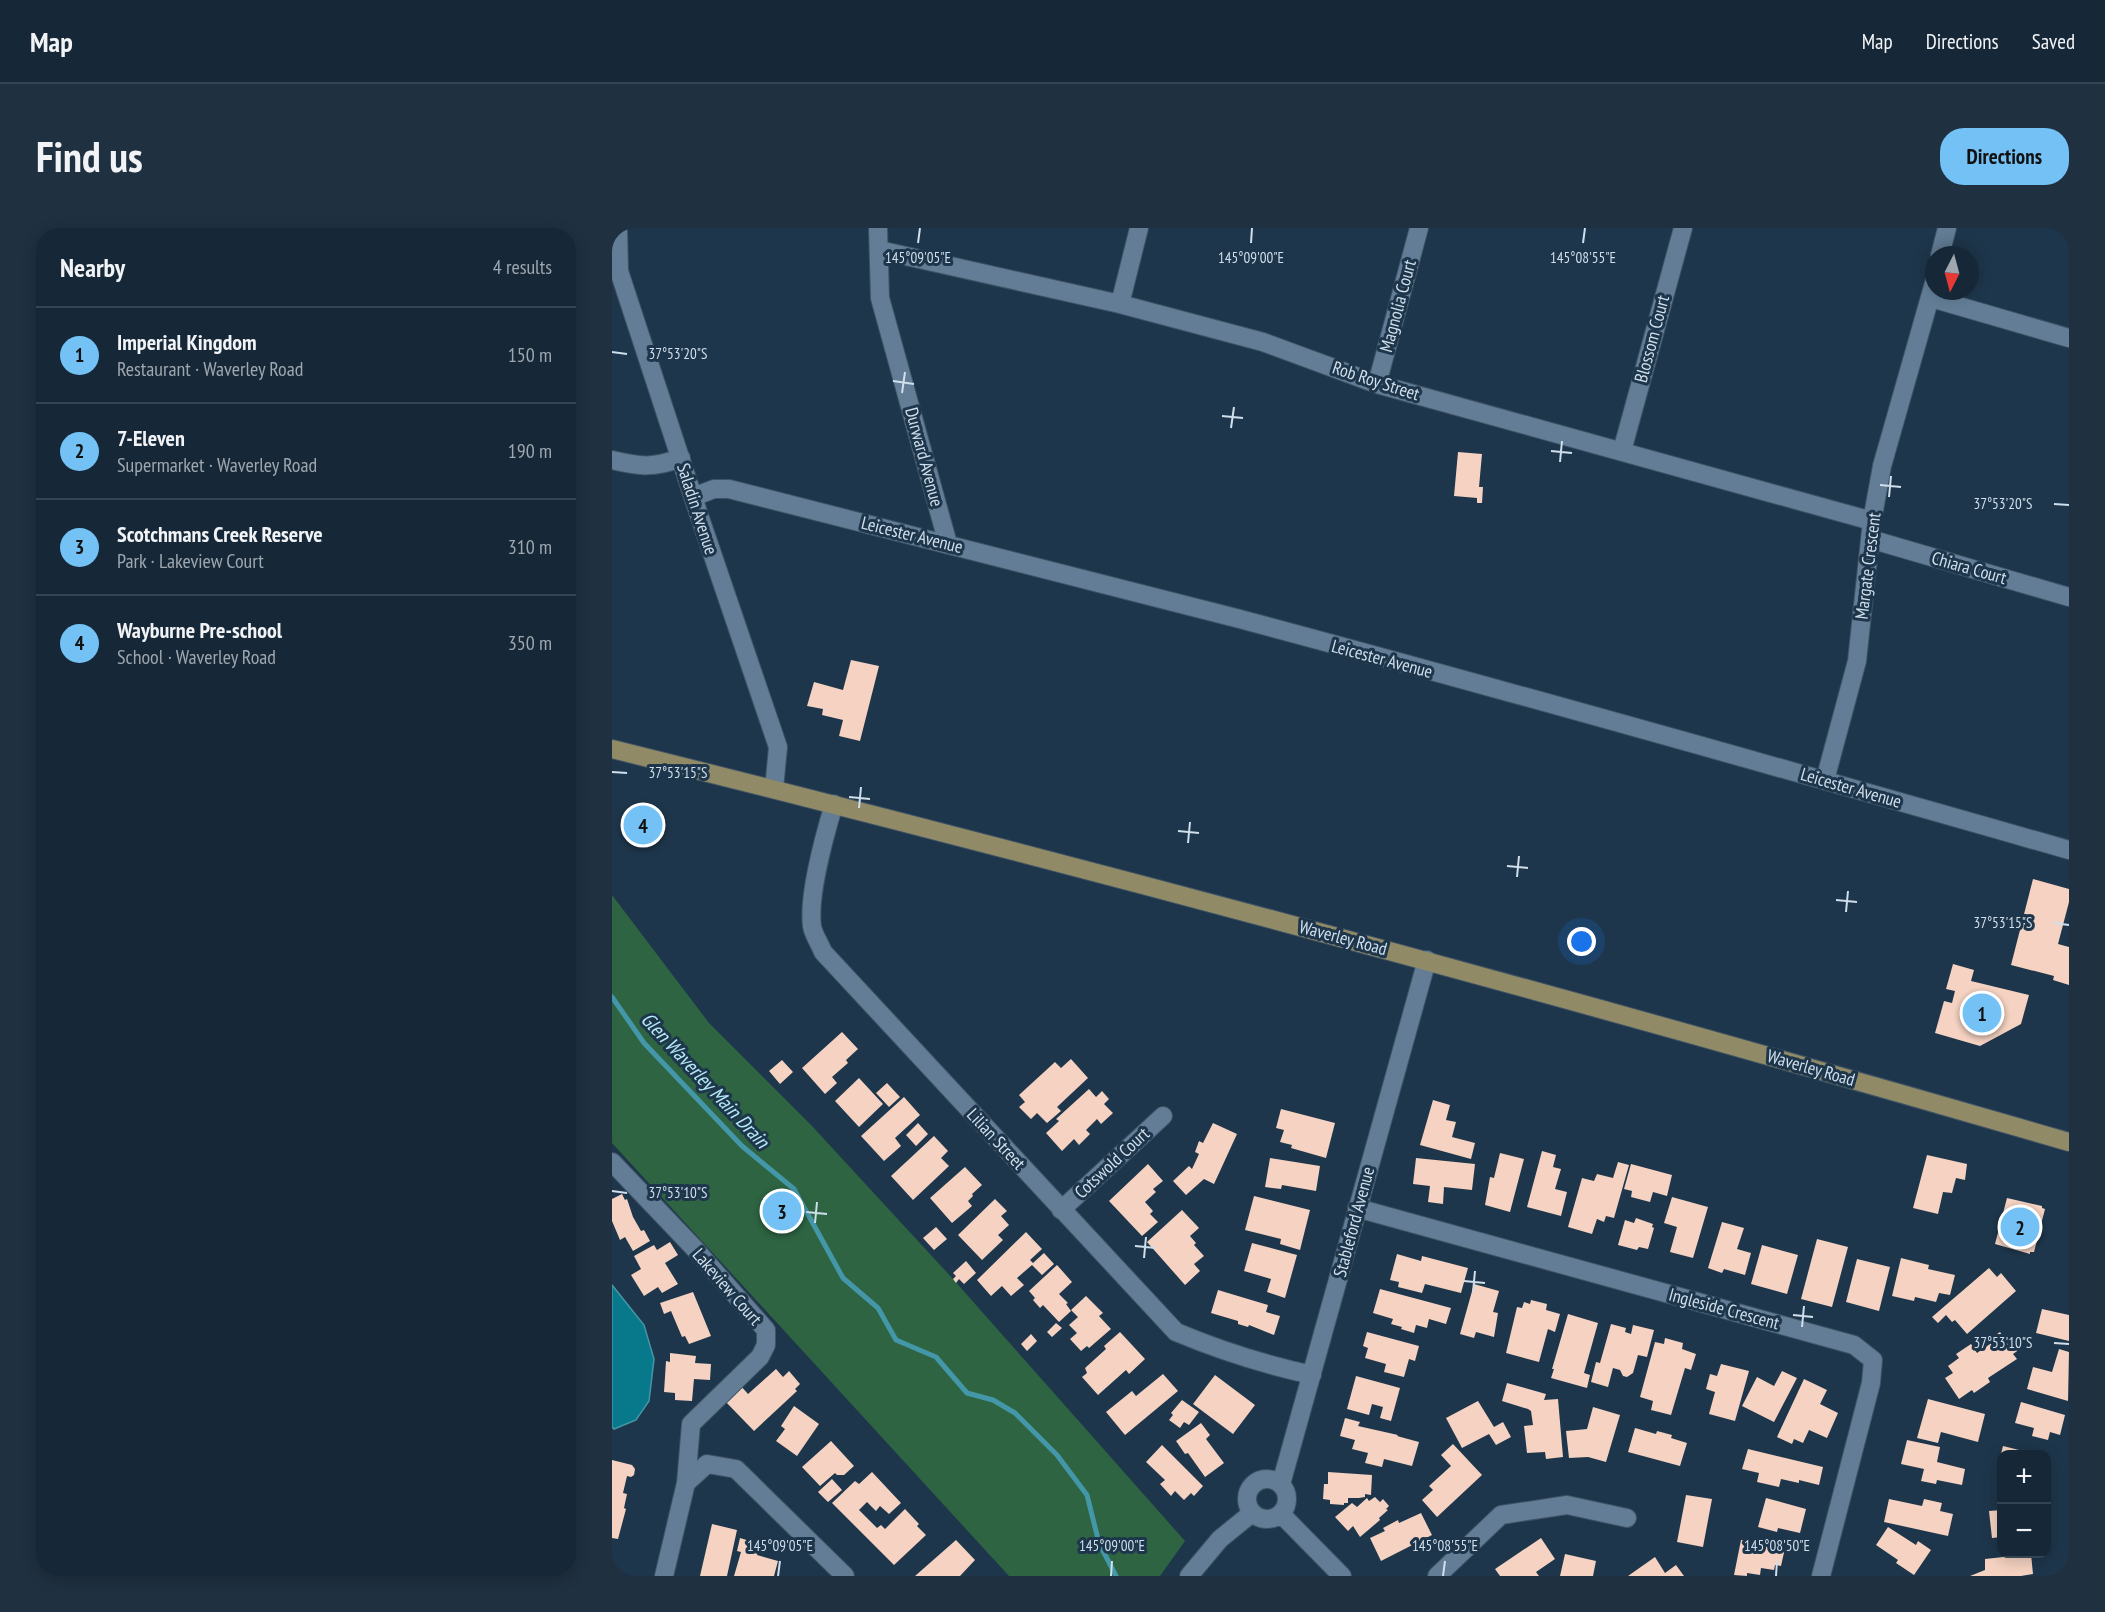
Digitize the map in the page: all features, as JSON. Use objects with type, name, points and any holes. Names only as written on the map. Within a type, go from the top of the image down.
[{"type":"main road","name":"Waverley Road","points":[[612,749],[834,804],[1427,960],[2069,1142]]},
{"type":"street","name":"Saladin Avenue","points":[[618,228],[620,271],[693,497],[778,747],[774,789]]},
{"type":"street","name":"Durward Avenue","points":[[878,228],[880,298],[948,544]]},
{"type":"street","points":[[1119,304],[1139,228]]},
{"type":"street","name":"Magnolia Court","points":[[1377,384],[1419,228]]},
{"type":"street","name":"Blossom Court","points":[[1622,451],[1683,228]]},
{"type":"street","points":[[1942,246],[1947,228]]},
{"type":"street","name":"Rob Roy Street","points":[[879,250],[1119,304],[1263,342],[1377,384],[1622,451],[1871,530]]},
{"type":"street","name":"Margate Crescent","points":[[1824,780],[1857,661],[1871,530],[1882,466],[1929,300]]},
{"type":"street","points":[[1958,300],[2069,338]]},
{"type":"street","points":[[612,460],[636,466],[656,466],[681,458]]},
{"type":"street","name":"Leicester Avenue","points":[[693,497],[714,489],[729,489],[948,544],[1236,618],[2069,850]]},
{"type":"street","name":"Chiara Court","points":[[1871,530],[2069,597]]},
{"type":"street","name":"Lilian Street","points":[[834,804],[813,896],[812,927],[824,952],[1176,1332],[1286,1370],[1312,1375]]},
{"type":"street","name":"Stableford Avenue","points":[[1281,1484],[1427,960]]},
{"type":"street","name":"Cotswold Court","points":[[1061,1210],[1162,1116]]},
{"type":"street","name":"Lakeview Court","points":[[612,1162],[766,1330],[766,1345],[760,1357],[691,1424],[686,1483]]},
{"type":"street","name":"Ingleside Crescent","points":[[1357,1208],[1854,1345],[1874,1360],[1871,1383],[1821,1576]]},
{"type":"street","points":[[664,1576],[686,1483],[707,1464],[736,1469],[845,1576]]},
{"type":"street","points":[[1268,1479],[1281,1484],[1287,1496],[1287,1503],[1281,1514],[1268,1519],[1252,1513],[1247,1500],[1254,1483],[1268,1479]]},
{"type":"street","points":[[1437,1576],[1501,1515],[1567,1505],[1627,1518]]},
{"type":"street","points":[[1189,1576],[1220,1539],[1252,1513]]},
{"type":"street","points":[[1281,1514],[1342,1576]]},
{"type":"green space","points":[[612,895],[709,1023],[812,1126],[953,1279],[1185,1541],[1160,1576],[1009,1576],[612,1143]]},
{"type":"water","points":[[612,1285],[644,1325],[654,1359],[649,1401],[636,1420],[614,1429],[612,1427]]},
{"type":"building","points":[[1458,452],[1482,454],[1479,487],[1483,487],[1482,503],[1477,503],[1477,498],[1454,496]]},
{"type":"building","points":[[851,660],[879,666],[860,741],[839,736],[843,720],[822,715],[823,709],[807,706],[814,682],[843,690]]},
{"type":"building","points":[[2033,879],[2069,889],[2069,902],[2058,944],[2069,947],[2069,985],[2053,980],[2054,976],[2011,965]]},
{"type":"building","points":[[1953,964],[1974,970],[1971,981],[2029,995],[2021,1024],[1980,1046],[1935,1033],[1944,1001],[1952,1003],[1955,991],[1946,989]]},
{"type":"building","points":[[842,1032],[858,1049],[846,1060],[848,1063],[832,1077],[837,1083],[825,1094],[802,1068]]},
{"type":"building","points":[[1071,1059],[1088,1078],[1057,1107],[1061,1111],[1047,1123],[1037,1113],[1031,1119],[1019,1107],[1025,1102],[1019,1095],[1055,1062],[1061,1068]]},
{"type":"building","points":[[782,1060],[793,1072],[780,1084],[769,1071]]},
{"type":"building","points":[[859,1078],[883,1104],[859,1127],[835,1101]]},
{"type":"building","points":[[887,1083],[900,1097],[889,1107],[876,1093]]},
{"type":"building","points":[[1089,1089],[1096,1097],[1102,1091],[1109,1099],[1104,1104],[1113,1113],[1101,1124],[1097,1119],[1086,1130],[1090,1134],[1079,1145],[1074,1139],[1062,1151],[1046,1133],[1059,1121],[1056,1119]]},
{"type":"building","points":[[904,1097],[920,1115],[895,1138],[901,1146],[884,1161],[861,1136]]},
{"type":"building","points":[[1433,1100],[1450,1105],[1446,1120],[1456,1122],[1452,1137],[1475,1143],[1471,1159],[1420,1145]]},
{"type":"building","points":[[1281,1109],[1335,1123],[1326,1158],[1291,1148],[1292,1145],[1280,1142],[1284,1130],[1276,1128]]},
{"type":"building","points":[[918,1123],[928,1134],[916,1146],[906,1135]]},
{"type":"building","points":[[1213,1123],[1237,1134],[1214,1184],[1204,1179],[1186,1195],[1173,1181],[1189,1166],[1192,1169],[1199,1154],[1195,1152],[1199,1141],[1203,1143]]},
{"type":"building","points":[[934,1136],[948,1151],[941,1158],[949,1166],[913,1200],[891,1176]]},
{"type":"building","points":[[1542,1151],[1556,1155],[1553,1167],[1561,1169],[1555,1189],[1567,1192],[1561,1216],[1527,1207]]},
{"type":"building","points":[[1500,1153],[1524,1159],[1510,1212],[1485,1205],[1490,1177],[1494,1178]]},
{"type":"building","points":[[1927,1155],[1967,1164],[1965,1180],[1956,1178],[1952,1193],[1943,1192],[1938,1214],[1913,1208]]},
{"type":"building","points":[[1270,1158],[1320,1166],[1316,1191],[1282,1185],[1281,1189],[1265,1187]]},
{"type":"building","points":[[1416,1158],[1475,1164],[1472,1190],[1444,1187],[1443,1204],[1428,1202],[1430,1186],[1413,1184]]},
{"type":"building","points":[[1618,1162],[1629,1165],[1614,1218],[1606,1216],[1604,1222],[1597,1219],[1592,1234],[1568,1227],[1582,1178],[1594,1181],[1597,1174],[1613,1178]]},
{"type":"building","points":[[1148,1164],[1163,1181],[1153,1189],[1156,1192],[1145,1202],[1153,1211],[1150,1214],[1158,1222],[1142,1236],[1109,1201]]},
{"type":"building","points":[[1631,1164],[1672,1175],[1667,1196],[1653,1192],[1650,1202],[1631,1197],[1632,1191],[1624,1189]]},
{"type":"building","points":[[965,1167],[982,1185],[968,1201],[972,1206],[952,1223],[930,1198]]},
{"type":"building","points":[[622,1194],[625,1200],[627,1199],[641,1231],[644,1230],[650,1241],[633,1251],[625,1237],[620,1240],[612,1221],[612,1199]]},
{"type":"building","points":[[1254,1196],[1310,1210],[1300,1250],[1280,1244],[1281,1239],[1245,1230]]},
{"type":"building","points":[[1672,1197],[1708,1207],[1693,1258],[1670,1252],[1677,1227],[1664,1223]]},
{"type":"building","points":[[2007,1198],[2042,1206],[2045,1209],[2034,1252],[2030,1254],[1995,1244]]},
{"type":"building","points":[[995,1199],[1007,1211],[1001,1216],[1009,1225],[998,1235],[1003,1240],[982,1260],[958,1235]]},
{"type":"building","points":[[1182,1210],[1199,1228],[1190,1236],[1196,1243],[1194,1245],[1204,1256],[1194,1264],[1200,1271],[1185,1285],[1147,1242]]},
{"type":"building","points":[[1636,1218],[1653,1224],[1648,1249],[1639,1247],[1637,1250],[1618,1245],[1625,1220],[1634,1223]]},
{"type":"building","points":[[1722,1222],[1744,1228],[1737,1249],[1751,1253],[1745,1275],[1724,1269],[1722,1273],[1708,1268]]},
{"type":"building","points":[[936,1227],[947,1239],[934,1250],[923,1238]]},
{"type":"building","points":[[1026,1232],[1042,1249],[1030,1260],[1033,1263],[1044,1253],[1054,1264],[1042,1275],[1032,1265],[1017,1278],[1024,1285],[1011,1296],[1002,1286],[991,1296],[977,1280]]},
{"type":"building","points":[[1817,1239],[1848,1247],[1832,1307],[1801,1299]]},
{"type":"building","points":[[670,1242],[678,1255],[665,1263],[678,1284],[662,1293],[658,1287],[644,1296],[631,1275],[641,1269],[634,1256],[654,1245],[657,1250]]},
{"type":"building","points":[[1252,1243],[1297,1255],[1285,1298],[1267,1292],[1271,1279],[1244,1271]]},
{"type":"building","points":[[1762,1245],[1798,1255],[1787,1294],[1751,1284]]},
{"type":"building","points":[[1397,1254],[1421,1261],[1422,1256],[1468,1268],[1461,1293],[1425,1284],[1422,1293],[1398,1287],[1399,1282],[1390,1280]]},
{"type":"building","points":[[1901,1258],[1929,1265],[1928,1269],[1955,1275],[1950,1295],[1939,1293],[1936,1302],[1915,1297],[1914,1301],[1892,1296]]},
{"type":"building","points":[[1857,1259],[1890,1267],[1879,1311],[1846,1302]]},
{"type":"building","points":[[966,1261],[976,1273],[964,1284],[959,1279],[956,1283],[953,1279],[956,1276],[953,1273]]},
{"type":"building","points":[[1057,1265],[1072,1282],[1059,1294],[1068,1303],[1066,1304],[1071,1311],[1059,1322],[1043,1305],[1040,1308],[1029,1291]]},
{"type":"building","points":[[1989,1268],[1997,1277],[2001,1273],[2016,1291],[1967,1334],[1955,1320],[1952,1322],[1946,1315],[1938,1323],[1932,1317]]},
{"type":"building","points":[[1474,1284],[1499,1291],[1493,1312],[1498,1313],[1494,1337],[1476,1332],[1474,1338],[1460,1334]]},
{"type":"building","points":[[1380,1289],[1451,1308],[1446,1324],[1429,1319],[1427,1328],[1416,1325],[1414,1333],[1391,1324],[1393,1319],[1373,1313]]},
{"type":"building","points":[[1218,1290],[1268,1305],[1266,1312],[1280,1316],[1274,1335],[1211,1313]]},
{"type":"building","points":[[693,1292],[711,1336],[689,1344],[685,1336],[682,1337],[671,1311],[664,1314],[660,1303]]},
{"type":"building","points":[[1086,1296],[1103,1313],[1099,1316],[1111,1329],[1089,1348],[1087,1346],[1081,1351],[1070,1339],[1077,1333],[1069,1325],[1078,1317],[1071,1310]]},
{"type":"building","points":[[1531,1300],[1547,1304],[1546,1310],[1560,1314],[1555,1332],[1548,1329],[1539,1362],[1506,1353],[1517,1307],[1522,1308],[1524,1302],[1530,1304]]},
{"type":"building","points":[[2042,1309],[2069,1315],[2069,1341],[2036,1333]]},
{"type":"building","points":[[1568,1314],[1598,1323],[1584,1373],[1590,1375],[1587,1388],[1551,1378]]},
{"type":"building","points":[[1056,1323],[1062,1328],[1052,1337],[1047,1332]]},
{"type":"building","points":[[1611,1324],[1626,1328],[1625,1332],[1631,1334],[1633,1325],[1654,1330],[1647,1357],[1638,1355],[1633,1373],[1627,1377],[1623,1376],[1620,1370],[1613,1368],[1608,1387],[1591,1382],[1596,1362],[1600,1363]]},
{"type":"building","points":[[1120,1332],[1145,1359],[1129,1374],[1126,1370],[1098,1395],[1082,1377],[1087,1373],[1085,1368],[1106,1349],[1104,1346]]},
{"type":"building","points":[[1367,1332],[1419,1346],[1415,1361],[1409,1359],[1404,1377],[1384,1372],[1386,1364],[1365,1358],[1368,1348],[1363,1346]]},
{"type":"building","points":[[2000,1332],[2009,1346],[2014,1342],[2020,1349],[2013,1354],[2017,1359],[1988,1378],[1990,1382],[1974,1393],[1972,1390],[1959,1399],[1945,1378],[1953,1373],[1948,1366],[1959,1358],[1956,1354],[1971,1344],[1977,1353],[1993,1342],[1991,1338]]},
{"type":"building","points":[[1031,1334],[1037,1341],[1027,1351],[1021,1344]]},
{"type":"building","points":[[1665,1338],[1683,1343],[1682,1349],[1696,1354],[1691,1370],[1685,1368],[1671,1415],[1651,1410],[1653,1401],[1640,1397],[1655,1342],[1664,1344]]},
{"type":"building","points":[[2059,1349],[2069,1352],[2068,1401],[2027,1389],[2033,1367],[2052,1372]]},
{"type":"building","points":[[670,1353],[696,1356],[695,1363],[711,1364],[710,1380],[694,1379],[692,1401],[675,1400],[675,1393],[664,1392],[666,1361],[670,1362]]},
{"type":"building","points":[[1721,1364],[1749,1371],[1735,1421],[1709,1414],[1715,1392],[1706,1389],[1710,1374],[1717,1376]]},
{"type":"building","points":[[776,1369],[783,1377],[789,1371],[800,1384],[795,1389],[797,1391],[754,1431],[724,1400],[740,1385],[748,1394]]},
{"type":"building","points":[[1782,1371],[1797,1378],[1774,1422],[1742,1406],[1757,1377],[1774,1386]]},
{"type":"building","points":[[1163,1374],[1178,1391],[1125,1435],[1106,1412],[1132,1391],[1136,1396]]},
{"type":"building","points":[[1215,1375],[1255,1405],[1233,1434],[1193,1404]]},
{"type":"building","points":[[1356,1376],[1400,1388],[1391,1421],[1380,1418],[1383,1407],[1372,1404],[1369,1415],[1347,1409]]},
{"type":"building","points":[[1804,1379],[1827,1390],[1820,1404],[1838,1413],[1827,1438],[1809,1430],[1803,1443],[1794,1439],[1792,1444],[1777,1437]]},
{"type":"building","points":[[1507,1383],[1546,1394],[1544,1400],[1558,1399],[1563,1457],[1546,1459],[1545,1452],[1527,1453],[1524,1426],[1533,1425],[1531,1411],[1502,1401]]},
{"type":"building","points":[[1928,1399],[1985,1414],[1978,1442],[1941,1432],[1938,1443],[1917,1438]]},
{"type":"building","points":[[1182,1400],[1199,1412],[1189,1425],[1184,1422],[1180,1428],[1169,1420],[1173,1415],[1171,1413]]},
{"type":"building","points":[[1478,1401],[1494,1427],[1503,1422],[1511,1437],[1496,1445],[1489,1434],[1462,1448],[1446,1418]]},
{"type":"building","points":[[2021,1402],[2065,1415],[2060,1435],[2050,1432],[2048,1440],[2032,1436],[2034,1428],[2015,1423]]},
{"type":"building","points":[[794,1406],[819,1424],[797,1456],[776,1441],[785,1429],[781,1426]]},
{"type":"building","points":[[1593,1407],[1620,1415],[1606,1462],[1588,1457],[1569,1458],[1566,1431],[1587,1429]]},
{"type":"building","points":[[1345,1418],[1360,1422],[1358,1426],[1419,1442],[1412,1466],[1384,1459],[1382,1467],[1365,1463],[1368,1453],[1352,1449],[1355,1440],[1340,1436]]},
{"type":"building","points":[[1201,1423],[1210,1435],[1206,1439],[1224,1463],[1205,1477],[1188,1453],[1185,1454],[1176,1441]]},
{"type":"building","points":[[1635,1428],[1656,1434],[1657,1431],[1672,1435],[1671,1438],[1687,1443],[1680,1466],[1628,1452]]},
{"type":"building","points":[[1907,1440],[1940,1447],[1937,1462],[1965,1469],[1962,1485],[1937,1480],[1936,1484],[1921,1481],[1924,1469],[1901,1464]]},
{"type":"building","points":[[831,1441],[854,1466],[844,1475],[835,1473],[820,1486],[802,1467]]},
{"type":"building","points":[[1453,1444],[1482,1475],[1437,1517],[1422,1500],[1433,1490],[1429,1486],[1451,1466],[1441,1455]]},
{"type":"building","points":[[1162,1445],[1203,1486],[1194,1496],[1191,1493],[1184,1500],[1175,1491],[1171,1496],[1160,1484],[1165,1480],[1146,1462]]},
{"type":"building","points":[[2003,1446],[2019,1450],[2002,1450]]},
{"type":"building","points":[[1748,1449],[1823,1467],[1819,1485],[1799,1480],[1799,1483],[1781,1479],[1779,1487],[1757,1482],[1759,1473],[1742,1469]]},
{"type":"building","points":[[612,1460],[632,1465],[635,1469],[634,1475],[627,1476],[623,1493],[627,1494],[624,1508],[626,1509],[618,1539],[612,1538]]},
{"type":"building","points":[[872,1472],[901,1503],[889,1514],[880,1506],[876,1511],[867,1502],[859,1510],[877,1528],[881,1525],[885,1529],[905,1509],[926,1535],[894,1565],[832,1503],[855,1481],[859,1484]]},
{"type":"building","points":[[1328,1472],[1372,1475],[1371,1495],[1348,1498],[1348,1503],[1344,1505],[1330,1504],[1330,1500],[1323,1499],[1324,1484],[1328,1484]]},
{"type":"building","points":[[832,1479],[842,1490],[828,1502],[818,1492]]},
{"type":"building","points":[[1686,1495],[1712,1499],[1703,1547],[1677,1542]]},
{"type":"building","points":[[1375,1497],[1380,1502],[1383,1499],[1389,1506],[1386,1509],[1388,1510],[1360,1537],[1353,1526],[1348,1531],[1335,1517],[1352,1503],[1357,1507],[1367,1498],[1369,1501]]},
{"type":"building","points":[[1766,1498],[1806,1509],[1800,1533],[1778,1528],[1777,1532],[1758,1527]]},
{"type":"building","points":[[1889,1499],[1922,1506],[1924,1499],[1942,1503],[1940,1511],[1953,1514],[1948,1536],[1884,1522]]},
{"type":"building","points":[[1997,1510],[1997,1538],[1992,1538],[1989,1511]]},
{"type":"building","points":[[1421,1513],[1432,1535],[1381,1561],[1370,1538],[1385,1531],[1383,1528],[1398,1520],[1399,1523]]},
{"type":"building","points":[[712,1524],[737,1530],[727,1576],[700,1576]]},
{"type":"building","points":[[1888,1527],[1916,1545],[1918,1541],[1931,1550],[1914,1575],[1896,1563],[1898,1560],[1876,1545]]},
{"type":"building","points":[[740,1538],[760,1544],[757,1555],[778,1561],[774,1576],[734,1576],[741,1552],[737,1551]]},
{"type":"building","points":[[1541,1538],[1555,1559],[1536,1572],[1539,1576],[1500,1576],[1495,1569]]},
{"type":"building","points":[[956,1540],[975,1560],[960,1576],[915,1576]]},
{"type":"building","points":[[1741,1540],[1785,1548],[1781,1566],[1775,1565],[1774,1570],[1761,1568],[1760,1575],[1747,1573],[1747,1576],[1734,1575]]},
{"type":"building","points":[[1565,1554],[1596,1561],[1593,1576],[1560,1576]]},
{"type":"building","points":[[1655,1557],[1665,1573],[1676,1565],[1684,1576],[1628,1576]]},
{"type":"building","points":[[2031,1558],[2033,1574],[1970,1576],[1985,1570],[1985,1559]]},
{"type":"waterway","name":"Glen Waverley Main Drain","points":[[612,997],[644,1043],[742,1146],[794,1189],[843,1278],[878,1308],[896,1340],[936,1357],[967,1393],[993,1400],[1015,1413],[1057,1455],[1087,1495],[1099,1543],[1116,1576]]},
{"type":"place","name":"Wayburne Pre-school","points":[[643,825]]},
{"type":"place","name":"Imperial Kingdom","points":[[1982,1013]]},
{"type":"place","name":"Scotchmans Creek Reserve","points":[[782,1211]]},
{"type":"place","name":"7-Eleven","points":[[2020,1227]]}]
